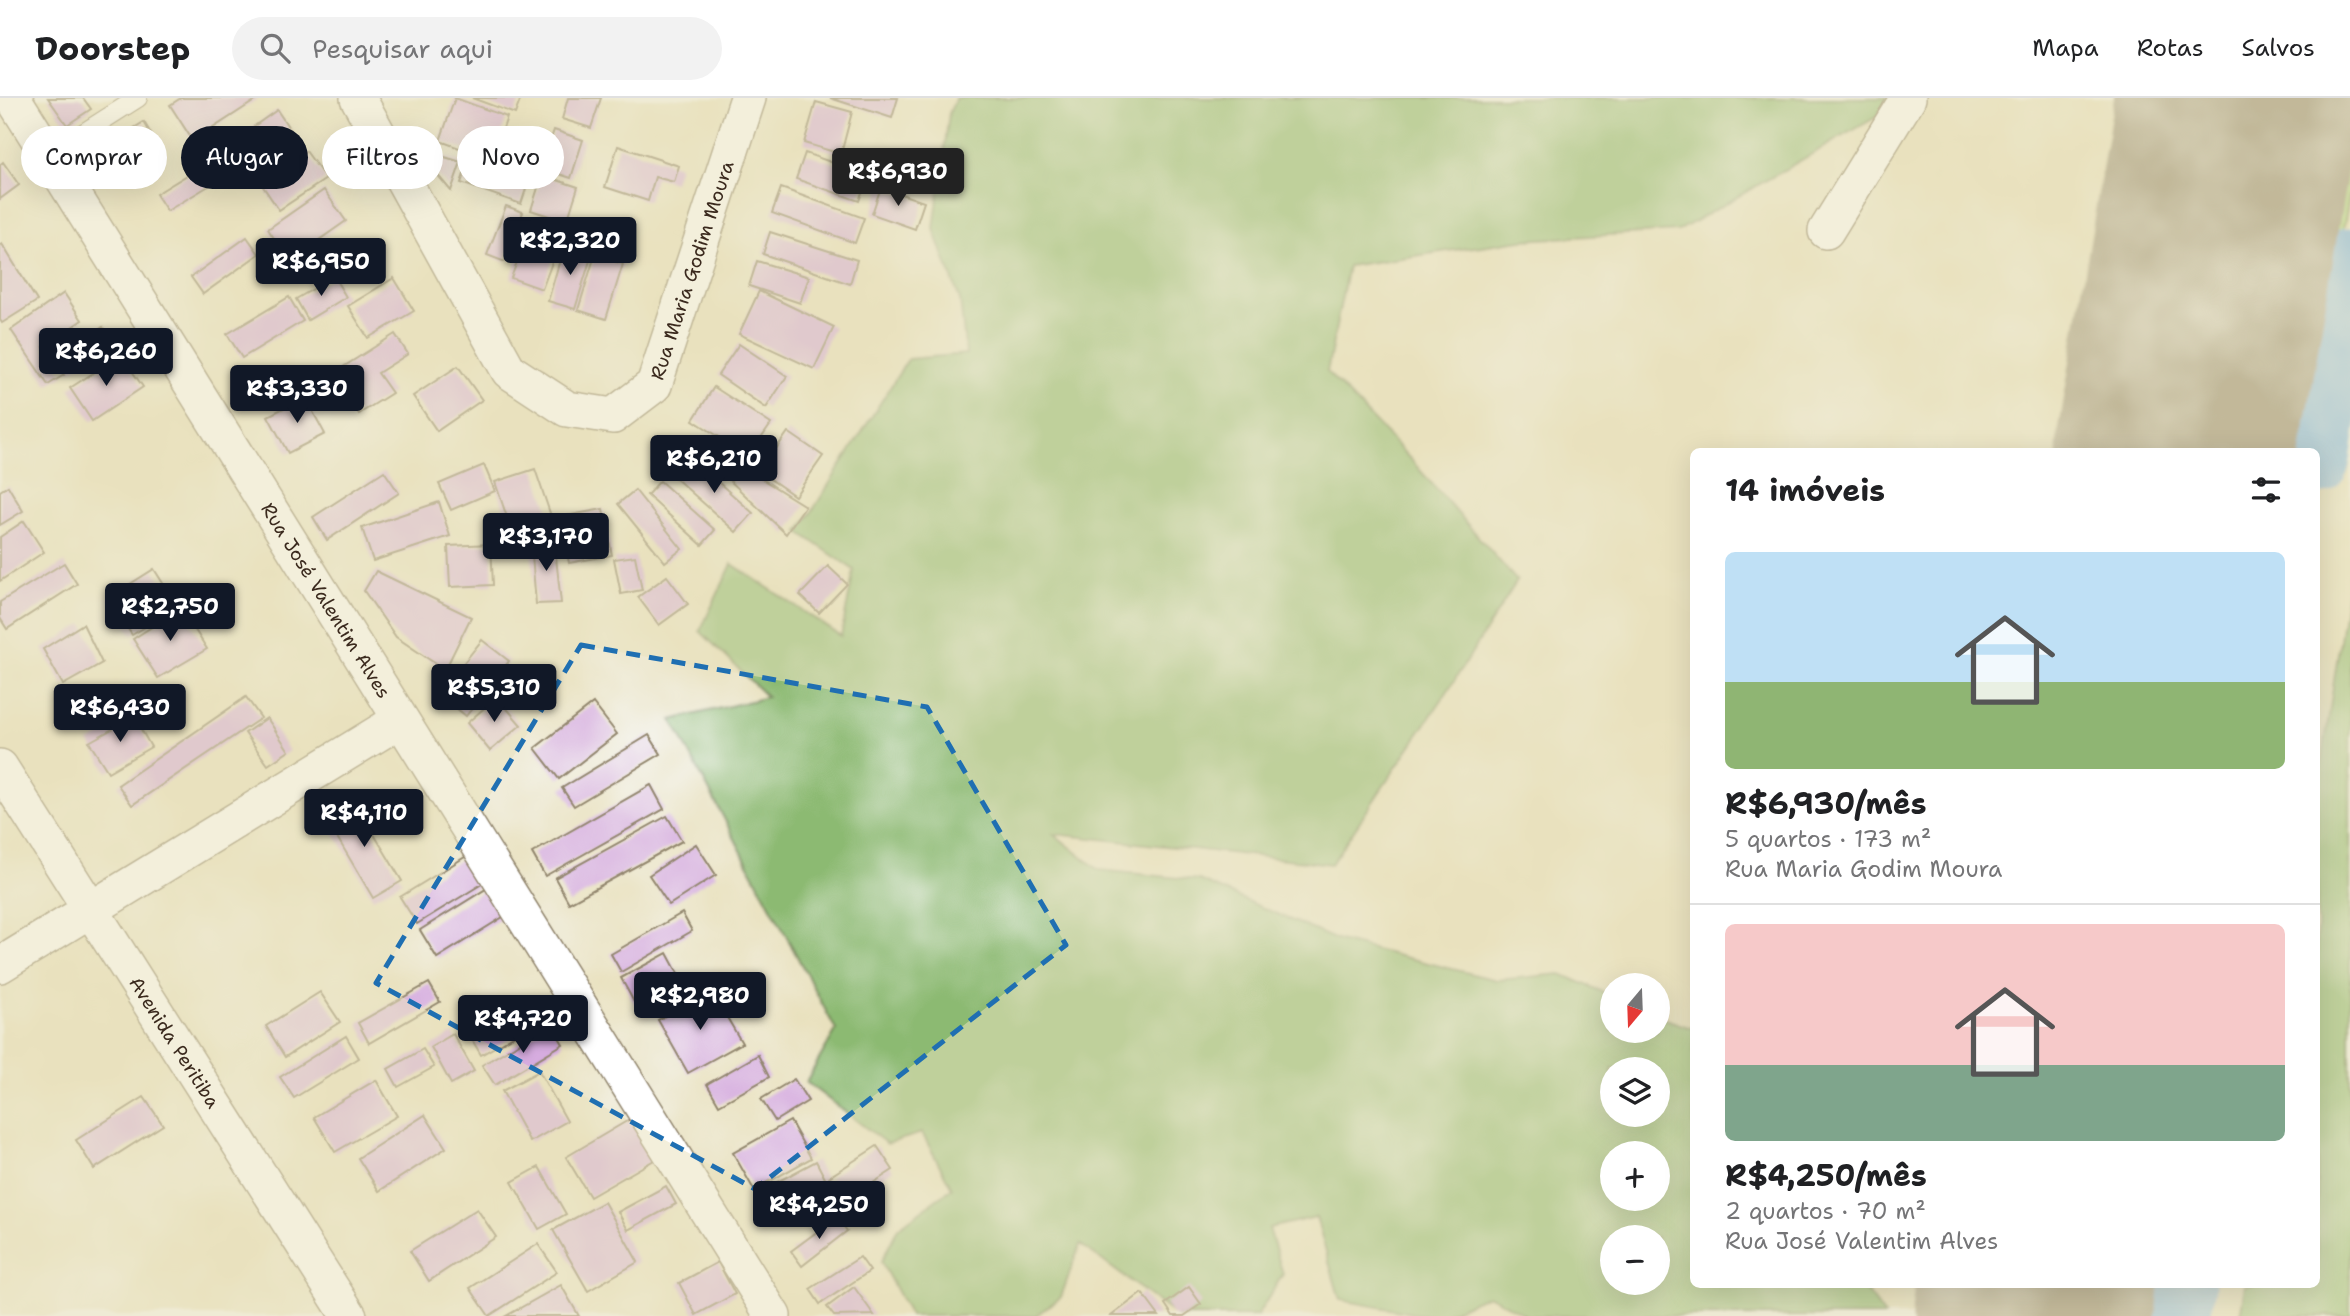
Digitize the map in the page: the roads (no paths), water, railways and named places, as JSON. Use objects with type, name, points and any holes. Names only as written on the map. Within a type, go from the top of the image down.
[{"type":"street","name":"Rua José Valentim Alves","points":[[13,98],[32,126]]},
{"type":"street","name":"Rua Maria Godim Moura","points":[[358,98],[509,371],[567,409],[613,416],[654,385],[748,98]]},
{"type":"street","points":[[1826,231],[1908,98]]},
{"type":"street","name":"Rua José Valentim Alves","points":[[72,189],[773,1316]]},
{"type":"street","points":[[0,965],[400,720]]},
{"type":"street","name":"Avenida Peritiba","points":[[0,767],[89,911],[349,1316]]},
{"type":"lane","points":[[94,126],[138,98]]},
{"type":"waterway","points":[[2319,448],[2350,260]]},
{"type":"waterway","points":[[2178,1316],[2182,1288]]}]
